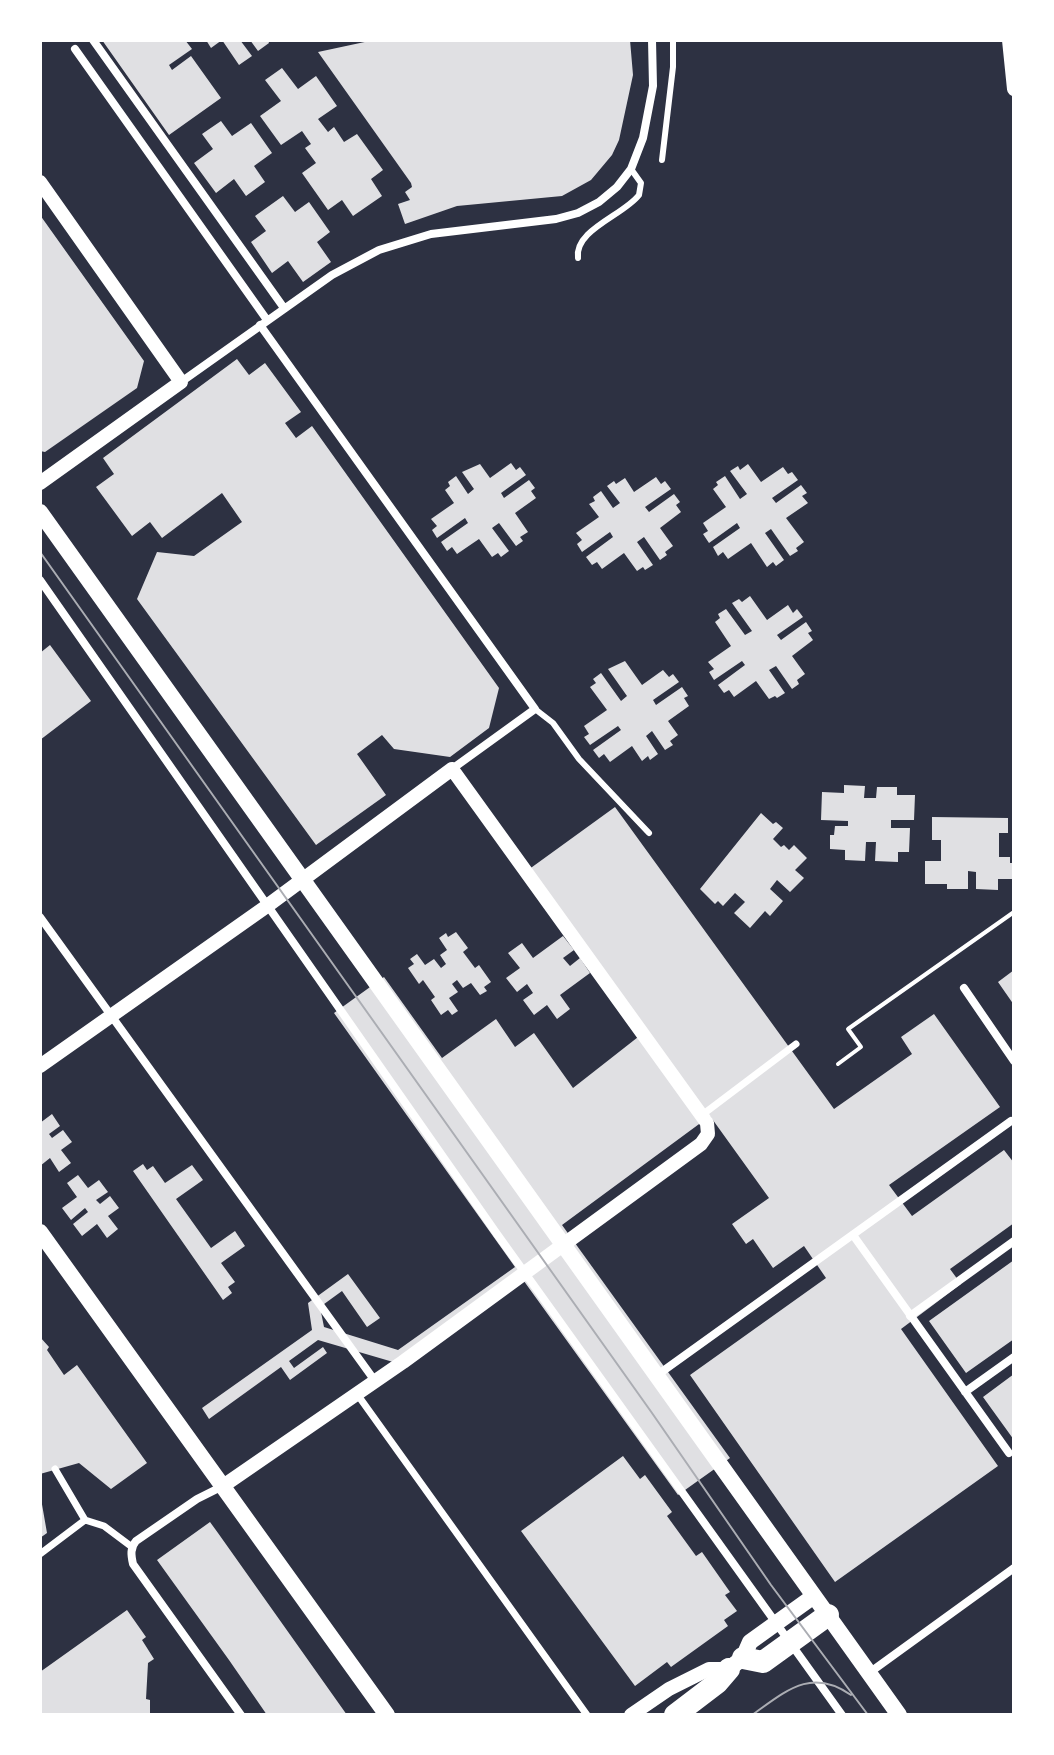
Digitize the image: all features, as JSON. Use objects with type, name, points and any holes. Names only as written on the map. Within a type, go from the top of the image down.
[{"type":"highway","points":[[675,1715],[736,1664],[763,1662],[828,1615]]},
{"type":"main road","points":[[40,512],[899,1715]]},
{"type":"main road","points":[[40,1232],[387,1715]]},
{"type":"main road","points":[[736,1664],[750,1642],[814,1596]]},
{"type":"street","points":[[93,40],[284,308]]},
{"type":"street","points":[[40,483],[284,308],[355,261],[405,241],[458,230],[556,219],[578,213],[599,202],[617,187],[631,169],[651,104],[654,68],[652,40]]},
{"type":"street","points":[[1009,40],[1014,89]]},
{"type":"street","points":[[40,1066],[267,906],[535,709],[75,49]]},
{"type":"street","points":[[40,182],[181,382]]},
{"type":"street","points":[[40,580],[525,1273],[842,1715]]},
{"type":"street","points":[[132,1547],[197,1499],[223,1486],[357,1394],[525,1273],[701,1144],[709,1131],[702,1115],[452,769]]},
{"type":"street","points":[[40,917],[375,1381]]},
{"type":"street","points":[[964,988],[1014,1061]]},
{"type":"street","points":[[702,1115],[796,1044]]},
{"type":"street","points":[[656,1376],[1013,1120]]},
{"type":"street","points":[[853,1235],[1009,1453]]},
{"type":"street","points":[[910,1316],[1014,1241]]},
{"type":"street","points":[[965,1392],[1014,1357]]},
{"type":"street","points":[[357,1394],[587,1715]]},
{"type":"street","points":[[55,1469],[85,1520],[104,1526],[132,1547],[133,1564],[241,1715]]},
{"type":"street","points":[[40,1554],[85,1520]]},
{"type":"street","points":[[869,1674],[1014,1568]]},
{"type":"street","points":[[631,1715],[669,1689],[709,1669],[736,1664]]},
{"type":"lane","points":[[662,160],[673,67],[673,40]]},
{"type":"lane","points":[[578,258],[582,239],[639,195],[641,183],[631,169]]},
{"type":"lane","points":[[535,709],[553,723],[579,759],[649,833]]},
{"type":"path","points":[[838,1064],[861,1047],[848,1029],[1014,912]]},
{"type":"building","points":[[102,40],[185,40],[192,49],[169,65],[172,70],[191,56],[221,98],[169,135]]},
{"type":"building","points":[[206,40],[222,40],[211,48]]},
{"type":"building","points":[[222,40],[240,40],[252,56],[239,65]]},
{"type":"building","points":[[250,40],[268,40],[269,43],[258,51]]},
{"type":"building","points":[[374,40],[630,40],[633,75],[619,140],[612,155],[591,180],[562,196],[457,206],[405,224],[398,204],[410,200],[405,192],[412,187],[411,183],[318,52]]},
{"type":"building","points":[[282,68],[298,89],[316,76],[337,106],[318,119],[328,132],[334,127],[344,142],[357,134],[383,170],[371,179],[382,196],[353,216],[342,200],[328,210],[302,173],[316,163],[305,148],[311,144],[302,131],[281,145],[260,116],[281,101],[265,80]]},
{"type":"building","points":[[221,121],[232,136],[251,123],[272,153],[254,166],[265,182],[246,196],[234,179],[216,193],[194,163],[213,149],[202,134]]},
{"type":"building","points":[[283,196],[295,212],[309,202],[330,232],[317,242],[331,262],[303,282],[288,261],[272,273],[251,242],[266,231],[255,216]]},
{"type":"building","points":[[40,215],[144,361],[137,388],[45,452],[40,451]]},
{"type":"building","points":[[237,359],[249,375],[265,363],[301,412],[285,423],[296,438],[312,426],[499,688],[489,728],[450,757],[394,749],[382,735],[357,754],[386,795],[316,845],[137,599],[157,552],[194,556],[242,522],[222,493],[162,538],[150,522],[132,536],[96,487],[114,474],[103,458]]},
{"type":"building","points":[[511,463],[516,470],[520,467],[526,475],[501,493],[504,498],[529,480],[535,488],[531,491],[536,498],[515,513],[528,532],[520,537],[523,541],[516,546],[499,523],[492,528],[509,551],[501,557],[498,553],[492,557],[479,539],[457,554],[452,547],[447,551],[441,542],[468,523],[465,518],[437,538],[432,530],[437,526],[431,519],[454,503],[445,490],[450,486],[448,482],[456,476],[468,494],[474,489],[462,472],[480,464],[490,478]]},
{"type":"building","points":[[748,464],[761,482],[783,467],[798,480],[772,498],[776,503],[801,485],[807,493],[802,496],[808,503],[786,518],[804,542],[796,548],[798,551],[790,556],[771,529],[765,533],[784,560],[776,566],[773,562],[767,567],[751,543],[728,559],[723,552],[718,556],[713,547],[740,528],[737,523],[709,543],[703,534],[708,531],[703,523],[726,507],[713,489],[718,485],[716,482],[725,476],[740,499],[747,494],[730,471],[738,466],[740,470]]},
{"type":"building","points":[[656,477],[661,484],[665,481],[671,489],[645,507],[649,512],[674,494],[680,502],[676,505],[681,512],[660,528],[673,546],[665,552],[667,555],[660,560],[644,537],[637,542],[653,565],[645,570],[643,567],[637,571],[624,553],[602,569],[597,562],[592,565],[586,557],[613,537],[610,532],[582,552],[577,544],[582,540],[576,533],[599,517],[589,504],[595,501],[593,497],[601,491],[613,508],[620,503],[607,486],[625,478],[634,492]]},
{"type":"building","points":[[750,596],[767,620],[788,605],[793,613],[797,609],[803,617],[777,635],[781,640],[806,622],[812,631],[808,633],[813,640],[792,656],[805,674],[797,680],[799,684],[792,689],[776,666],[769,670],[785,693],[777,698],[769,699],[756,681],[734,697],[729,690],[724,693],[718,685],[745,665],[742,661],[714,680],[709,672],[714,669],[708,662],[731,646],[715,622],[720,618],[718,614],[726,609],[745,635],[752,631],[732,603],[739,599],[742,602]]},
{"type":"building","points":[[50,645],[91,701],[40,740],[40,653]]},
{"type":"building","points":[[625,661],[642,685],[663,670],[669,677],[673,674],[679,682],[653,700],[656,705],[682,687],[688,696],[684,698],[689,706],[668,721],[678,735],[670,741],[673,745],[665,750],[652,731],[646,736],[658,754],[650,760],[648,756],[642,761],[632,746],[610,762],[604,754],[599,758],[593,750],[621,730],[618,726],[590,745],[584,737],[589,734],[584,726],[607,710],[590,687],[596,683],[593,679],[601,673],[621,701],[627,696],[608,669]]},
{"type":"building","points":[[844,785],[865,786],[864,798],[876,798],[877,787],[897,787],[897,795],[915,795],[914,820],[891,820],[891,828],[910,828],[909,852],[898,852],[898,862],[875,861],[876,842],[866,842],[865,861],[845,860],[845,850],[830,849],[830,835],[834,835],[835,826],[848,826],[848,821],[821,820],[822,792],[844,793]]},
{"type":"building","points":[[615,807],[834,1109],[912,1054],[901,1037],[934,1014],[1000,1107],[889,1185],[912,1216],[1004,1150],[1014,1163],[1014,1223],[950,1269],[961,1284],[901,1329],[998,1466],[835,1582],[690,1375],[826,1278],[804,1246],[773,1268],[753,1239],[746,1244],[732,1224],[769,1198],[710,1116],[562,1225],[730,1458],[678,1495],[521,1277],[400,1364],[318,1340],[289,1361],[294,1368],[323,1347],[327,1353],[290,1380],[281,1367],[209,1419],[202,1408],[312,1330],[308,1303],[348,1274],[380,1318],[367,1327],[342,1291],[320,1307],[324,1327],[398,1350],[515,1267],[334,1013],[384,977],[442,1058],[496,1019],[515,1047],[534,1033],[573,1088],[647,1030],[528,870]]},
{"type":"building","points":[[761,813],[783,828],[773,839],[781,847],[784,845],[789,850],[794,845],[807,858],[795,870],[804,878],[790,892],[777,880],[770,889],[783,901],[770,916],[765,911],[750,928],[734,913],[745,902],[735,893],[723,906],[718,901],[715,904],[700,889]]},
{"type":"building","points":[[932,817],[1008,818],[1008,833],[999,833],[999,857],[1010,857],[1010,863],[1014,863],[1014,879],[998,879],[998,890],[976,889],[976,872],[968,871],[968,889],[947,889],[947,884],[925,884],[925,861],[941,861],[941,840],[932,840]]},
{"type":"building","points":[[456,932],[468,948],[463,952],[475,968],[479,965],[491,982],[484,987],[487,991],[480,995],[471,983],[463,988],[457,980],[452,984],[458,992],[449,998],[458,1011],[452,1015],[448,1010],[441,1015],[431,1000],[435,997],[423,980],[419,984],[408,968],[414,964],[410,959],[417,954],[425,965],[434,959],[441,968],[446,964],[440,955],[447,950],[439,938]]},
{"type":"building","points":[[563,936],[574,950],[563,958],[570,966],[580,958],[590,973],[560,995],[570,1009],[557,1019],[547,1005],[534,1015],[523,1000],[533,993],[527,984],[517,992],[506,978],[520,968],[508,953],[522,943],[533,958]]},
{"type":"building","points":[[1014,970],[1014,1005],[998,982]]},
{"type":"building","points":[[52,1114],[60,1126],[49,1134],[52,1138],[63,1130],[72,1142],[61,1150],[71,1163],[59,1172],[50,1158],[40,1166],[40,1123]]},
{"type":"building","points":[[143,1164],[147,1170],[153,1166],[165,1183],[192,1165],[203,1180],[176,1199],[211,1248],[235,1231],[245,1246],[221,1263],[235,1282],[228,1287],[232,1293],[223,1300],[133,1171]]},
{"type":"building","points":[[78,1175],[88,1188],[99,1180],[108,1192],[96,1200],[100,1204],[110,1196],[119,1208],[108,1216],[118,1229],[107,1238],[97,1224],[82,1236],[73,1224],[88,1212],[85,1208],[71,1220],[62,1208],[77,1197],[67,1183]]},
{"type":"building","points":[[1014,1260],[1014,1339],[966,1373],[929,1321]]},
{"type":"building","points":[[40,1337],[64,1375],[77,1365],[147,1463],[111,1489],[79,1463],[40,1474]]},
{"type":"building","points":[[1014,1374],[1014,1440],[983,1397]]},
{"type":"building","points":[[623,1456],[640,1479],[645,1475],[672,1512],[667,1516],[696,1556],[702,1552],[730,1592],[725,1595],[737,1611],[724,1620],[728,1626],[671,1667],[667,1662],[635,1686],[521,1531]]},
{"type":"building","points":[[40,1493],[47,1533],[40,1538]]},
{"type":"building","points":[[210,1522],[347,1715],[267,1715],[157,1560]]},
{"type":"building","points":[[127,1610],[146,1637],[142,1640],[154,1659],[148,1663],[146,1699],[150,1700],[150,1715],[40,1715],[40,1672]]},
{"type":"tram line","points":[[40,552],[771,1585],[868,1715]]},
{"type":"tram line","points":[[752,1715],[788,1691],[811,1683],[837,1687],[851,1695]]}]
